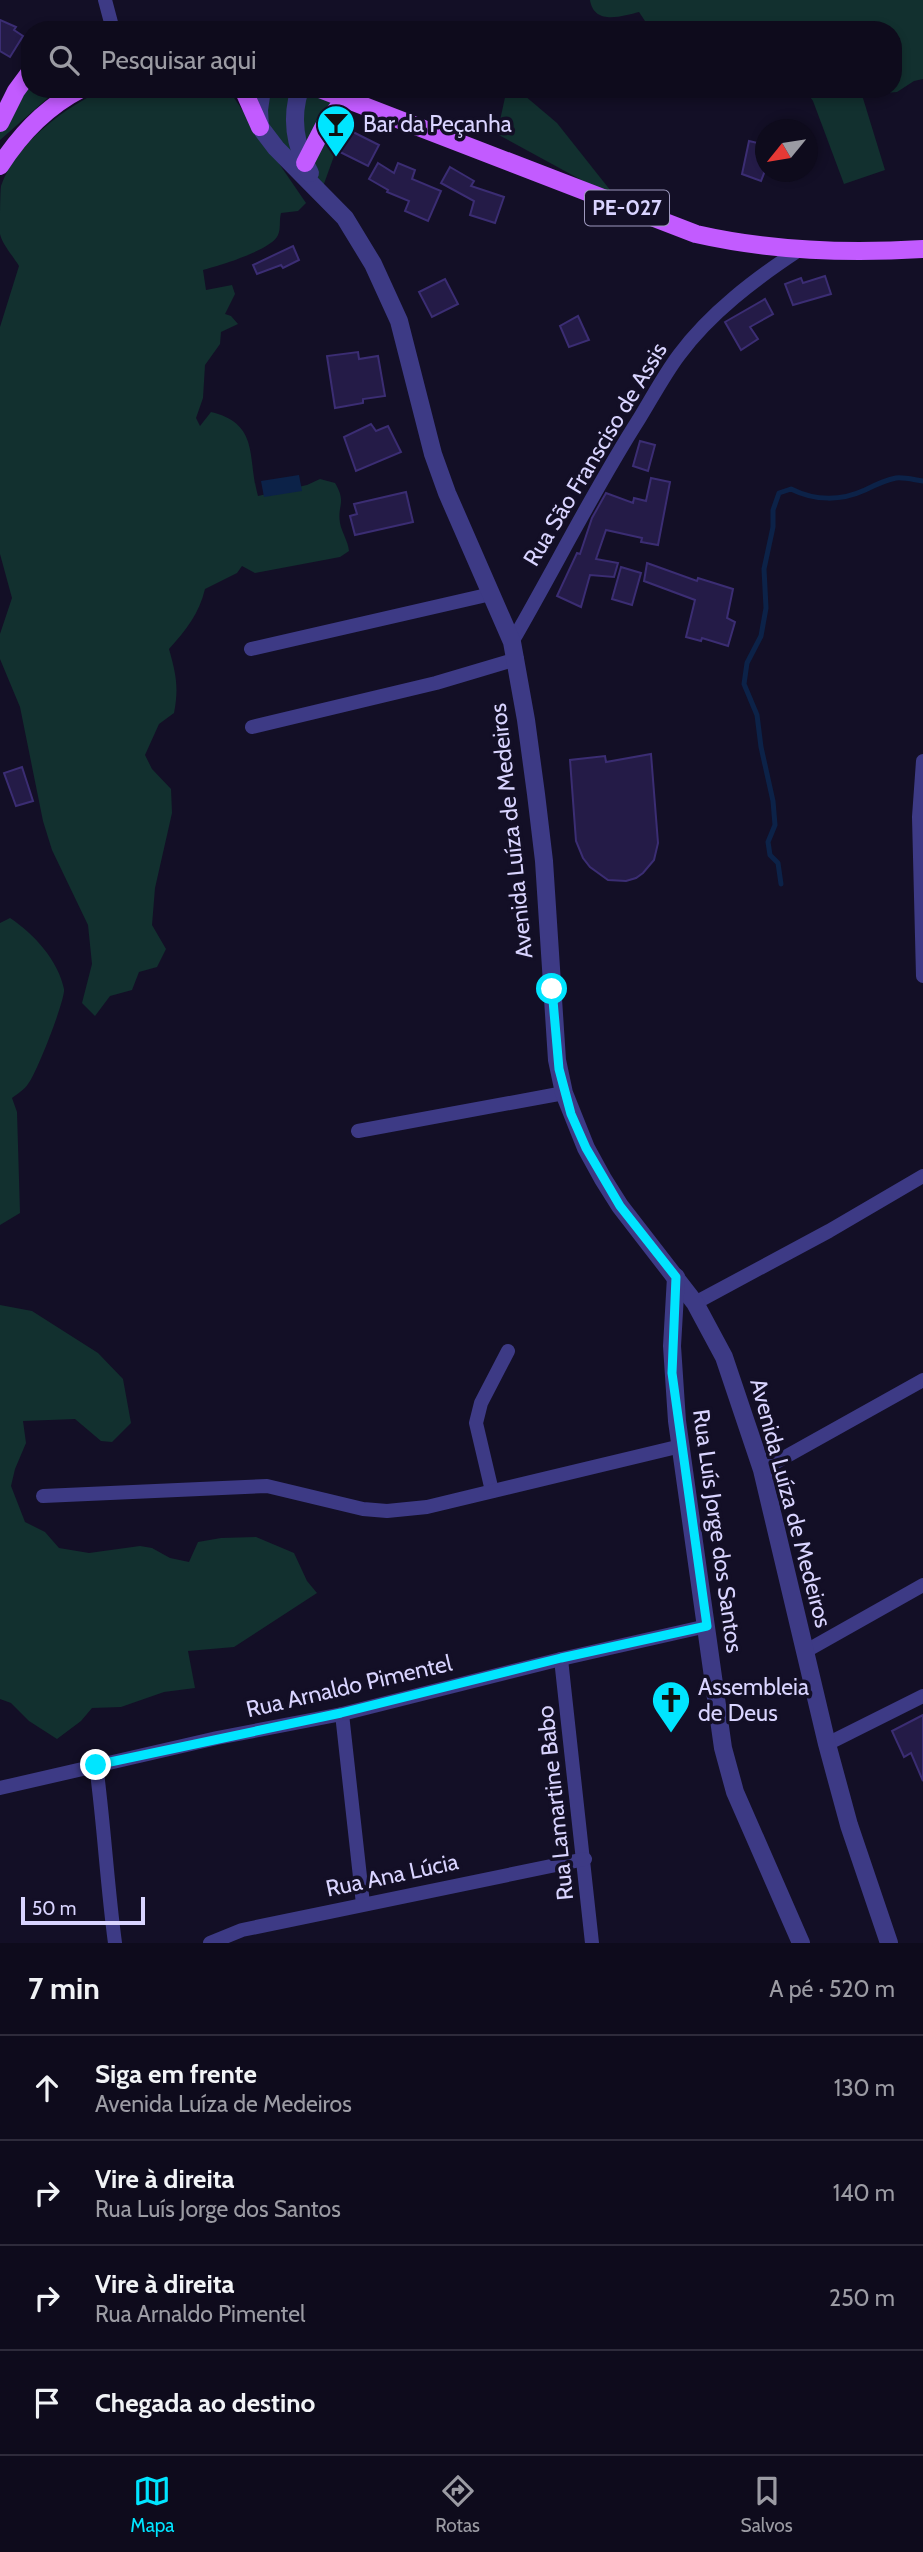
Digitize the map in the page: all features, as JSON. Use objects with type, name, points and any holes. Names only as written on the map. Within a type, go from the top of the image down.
[{"type":"main road","points":[[0,123],[21,84]]},
{"type":"main road","points":[[0,166],[14,144],[46,111],[67,98]]},
{"type":"main road","points":[[247,98],[260,127]]},
{"type":"main road","name":"PE-027","points":[[340,98],[696,234],[740,244],[799,250],[923,249]]},
{"type":"main road","points":[[305,163],[326,124],[344,100]]},
{"type":"street","points":[[105,0],[111,21]]},
{"type":"street","points":[[261,98],[260,127],[285,157],[321,192]]},
{"type":"street","points":[[297,98],[293,123],[297,144],[321,192]]},
{"type":"street","name":"Avenida Luíza de Medeiros","points":[[321,192],[345,218],[368,256],[399,321],[433,454],[514,650],[544,861],[557,1060],[564,1093],[586,1148],[603,1179],[620,1206],[695,1303],[724,1357],[762,1470],[849,1825],[889,1943]]},
{"type":"street","name":"Rua São Fransciso de Assis","points":[[514,650],[586,507],[678,356],[714,317],[741,293],[799,250]]},
{"type":"street","points":[[251,649],[491,594]]},
{"type":"street","points":[[252,727],[436,683],[514,650]]},
{"type":"street","points":[[923,761],[919,817],[923,976]]},
{"type":"street","points":[[358,1131],[564,1093]]},
{"type":"street","points":[[695,1303],[829,1231],[923,1176]]},
{"type":"street","name":"Rua Luís Jorge dos Santos","points":[[676,1277],[672,1373],[723,1748],[735,1792],[802,1943]]},
{"type":"street","points":[[492,1491],[477,1433],[477,1423],[481,1403],[508,1351]]},
{"type":"street","points":[[762,1470],[923,1380]]},
{"type":"street","points":[[43,1496],[267,1486],[363,1509],[387,1511],[427,1507],[681,1446]]},
{"type":"street","points":[[806,1651],[923,1585]]},
{"type":"street","name":"Rua Arnaldo Pimentel","points":[[0,1788],[341,1713],[561,1658],[707,1626]]},
{"type":"street","name":"Rua Lamartine Babo","points":[[561,1658],[585,1859],[592,1943]]},
{"type":"street","points":[[827,1744],[923,1696]]},
{"type":"street","points":[[341,1713],[362,1904]]},
{"type":"street","points":[[96,1765],[106,1836],[107,1884],[115,1943]]},
{"type":"street","name":"Rua Ana Lúcia","points":[[210,1943],[242,1930],[585,1859]]},
{"type":"green space","points":[[590,0],[923,0],[923,79],[902,89],[902,21],[645,21],[639,12],[610,17],[597,13]]},
{"type":"green space","points":[[21,97],[48,98],[0,140],[0,131]]},
{"type":"green space","points":[[86,98],[234,98],[306,203],[298,211],[281,213],[278,235],[274,241],[244,257],[203,270],[206,290],[232,285],[235,294],[225,314],[238,324],[221,332],[220,344],[205,365],[203,398],[196,418],[200,426],[211,412],[227,417],[245,434],[258,496],[307,485],[320,479],[335,483],[341,500],[340,523],[349,551],[340,557],[255,573],[242,566],[237,573],[205,589],[191,621],[169,649],[176,681],[174,713],[159,724],[145,755],[152,769],[171,789],[172,813],[155,888],[152,925],[166,949],[157,967],[139,972],[132,990],[110,996],[95,1016],[82,1003],[92,964],[88,925],[52,850],[43,821],[20,707],[0,659],[0,634],[12,598],[0,554],[0,327],[19,266],[0,234],[1,186],[8,170],[30,141]]},
{"type":"green space","points":[[248,98],[322,98],[351,109],[321,192],[294,167]]},
{"type":"green space","points":[[505,98],[527,98],[557,123],[618,200],[497,134]]},
{"type":"green space","points":[[811,98],[863,98],[885,170],[844,184]]},
{"type":"green space","points":[[10,918],[28,932],[51,958],[64,989],[56,1021],[32,1078],[12,1098],[17,1112],[20,1213],[0,1225],[0,923]]},
{"type":"green space","points":[[0,1305],[32,1311],[98,1353],[123,1379],[131,1423],[112,1442],[101,1441],[75,1419],[23,1421],[26,1443],[11,1486],[25,1522],[45,1532],[59,1548],[89,1553],[140,1546],[189,1562],[198,1542],[256,1537],[294,1553],[307,1581],[317,1593],[234,1647],[188,1651],[195,1688],[164,1692],[121,1707],[92,1708],[81,1721],[57,1739],[29,1721],[11,1703],[0,1699]]},
{"type":"water","points":[[299,475],[302,491],[264,497],[261,481]]},
{"type":"building","points":[[0,20],[16,27],[14,30],[21,35],[21,39],[10,57],[0,51]]},
{"type":"building","points":[[351,131],[379,145],[368,166],[340,152]]},
{"type":"building","points":[[749,141],[755,142],[755,179],[742,174]]},
{"type":"building","points":[[378,163],[394,173],[398,163],[415,170],[412,179],[441,191],[428,221],[405,211],[409,201],[387,192],[388,190],[369,179]]},
{"type":"building","points":[[450,167],[474,181],[471,186],[504,197],[495,223],[470,215],[474,201],[441,183]]},
{"type":"building","points":[[293,246],[299,260],[283,268],[281,265],[257,274],[253,265]]},
{"type":"building","points":[[825,276],[831,294],[793,305],[785,284],[801,278],[803,283]]},
{"type":"building","points":[[445,279],[458,304],[432,317],[419,292]]},
{"type":"building","points":[[765,299],[773,314],[750,327],[758,339],[741,350],[725,322]]},
{"type":"building","points":[[578,316],[589,340],[569,347],[560,326]]},
{"type":"building","points":[[358,352],[359,359],[378,356],[385,396],[363,399],[363,403],[335,408],[327,356]]},
{"type":"building","points":[[371,424],[376,431],[388,426],[401,452],[356,471],[344,437]]},
{"type":"building","points":[[640,441],[655,445],[648,471],[633,466]]},
{"type":"building","points":[[651,478],[670,482],[658,545],[641,542],[642,538],[606,530],[596,559],[618,563],[614,577],[590,575],[581,607],[557,596],[577,553],[580,554],[592,518],[606,493],[633,503],[634,498],[646,501]]},
{"type":"building","points":[[406,492],[413,522],[355,535],[350,516],[357,514],[354,504]]},
{"type":"building","points":[[647,563],[697,581],[698,578],[733,589],[727,618],[735,622],[728,646],[702,638],[701,641],[686,637],[695,600],[644,581]]},
{"type":"building","points":[[621,567],[641,573],[632,605],[612,599]]},
{"type":"building","points":[[651,754],[658,843],[654,860],[636,878],[626,881],[608,880],[590,867],[576,841],[570,760],[605,756],[606,762]]},
{"type":"building","points":[[22,767],[33,801],[16,806],[4,773]]},
{"type":"building","points":[[923,1715],[923,1781],[911,1753],[904,1757],[892,1731]]},
{"type":"waterway","points":[[781,884],[778,863],[770,855],[768,842],[775,825],[773,801],[757,715],[744,684],[747,663],[761,636],[766,608],[764,569],[773,527],[773,510],[779,493],[791,489],[809,496],[837,498],[856,494],[896,478],[923,481]]},
{"type":"place","name":"Bar da Peçanha","points":[[336,158]]},
{"type":"place","name":"Assembleia de Deus","points":[[671,1734]]},
{"type":"route","points":[[96,1765],[341,1713],[561,1658],[707,1626],[672,1373],[676,1277],[620,1206],[586,1148],[571,1114],[557,1060],[552,989]]}]
